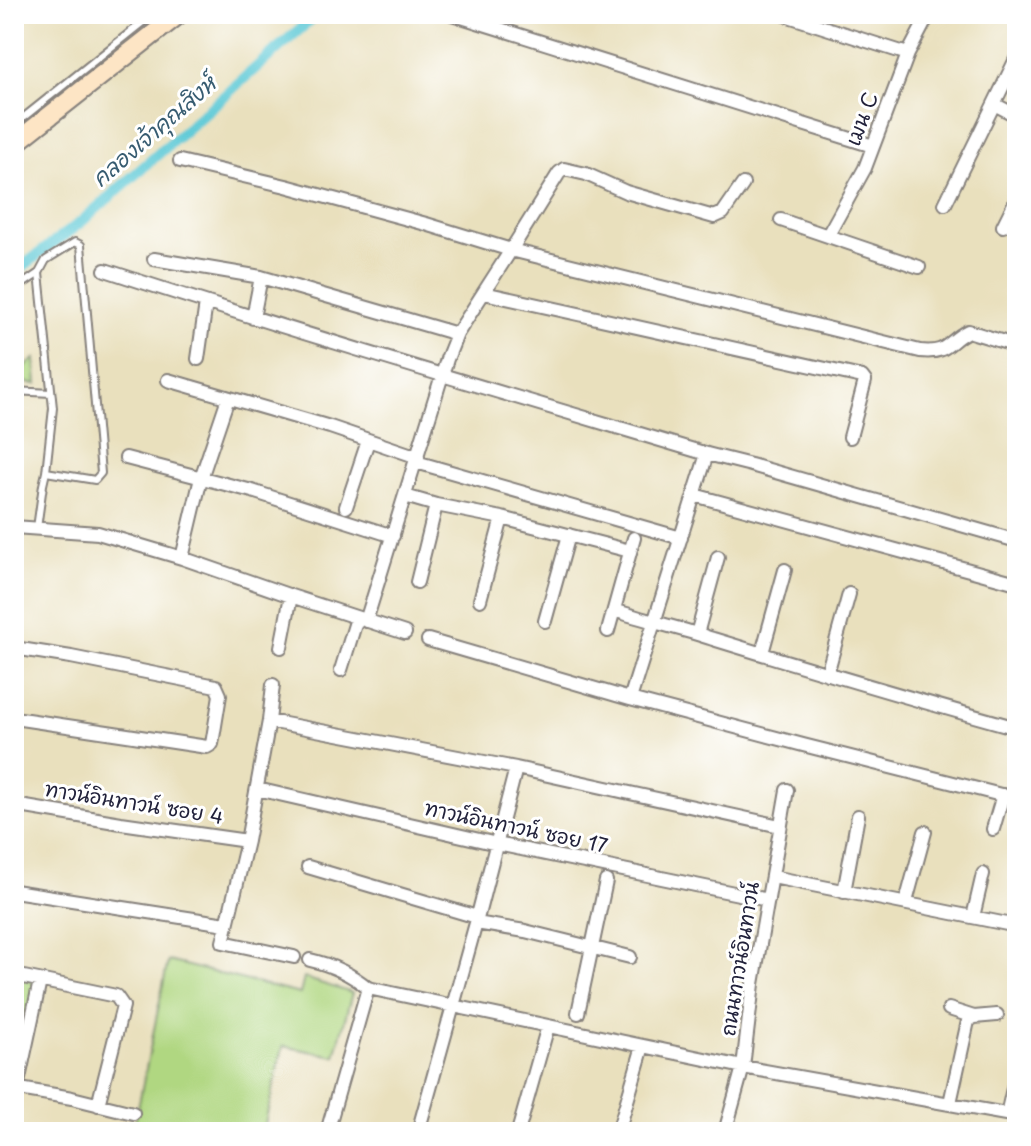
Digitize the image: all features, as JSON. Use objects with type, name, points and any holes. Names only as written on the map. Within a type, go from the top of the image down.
[{"type":"street","points":[[16,135],[179,14]]},
{"type":"street","points":[[452,14],[873,146]]},
{"type":"street","points":[[782,14],[908,54]]},
{"type":"street","name":"เมน C","points":[[828,235],[865,168],[908,54],[929,14]]},
{"type":"street","points":[[945,204],[1017,57]]},
{"type":"street","points":[[994,104],[1017,116]]},
{"type":"street","points":[[180,161],[286,186],[511,250],[920,351],[945,348],[968,331],[1017,346]]},
{"type":"street","points":[[341,670],[393,536],[457,334],[559,173],[564,169],[586,174],[626,192],[714,217],[723,213],[743,184]]},
{"type":"street","points":[[1003,226],[1017,198]]},
{"type":"street","points":[[781,220],[919,267]]},
{"type":"street","points":[[154,259],[261,277],[457,334]]},
{"type":"street","points":[[105,270],[443,376],[1017,541]]},
{"type":"street","points":[[253,318],[261,277]]},
{"type":"street","points":[[484,293],[862,377],[865,381],[850,437]]},
{"type":"street","points":[[198,359],[206,303]]},
{"type":"street","points":[[168,380],[330,427],[417,459],[681,538]]},
{"type":"street","points":[[182,558],[201,478],[228,398]]},
{"type":"street","points":[[346,507],[368,441]]},
{"type":"street","points":[[630,699],[707,454]]},
{"type":"street","points":[[126,458],[252,491],[393,536]]},
{"type":"street","points":[[694,495],[1017,583]]},
{"type":"street","points":[[405,496],[569,535],[632,544],[608,631]]},
{"type":"street","points":[[417,582],[436,505]]},
{"type":"street","points":[[480,600],[502,518]]},
{"type":"street","points":[[14,527],[98,533],[405,633]]},
{"type":"street","points":[[545,621],[569,535]]},
{"type":"street","points":[[697,634],[718,557]]},
{"type":"street","points":[[762,653],[785,570]]},
{"type":"street","points":[[827,674],[849,594]]},
{"type":"street","points":[[281,647],[291,596]]},
{"type":"street","points":[[614,610],[1017,728]]},
{"type":"street","points":[[428,640],[630,699],[1017,799]]},
{"type":"street","points":[[14,648],[216,686],[220,690],[212,744],[207,747],[14,718]]},
{"type":"street","points":[[273,685],[247,841],[223,942],[294,957]]},
{"type":"street","points":[[269,721],[516,768],[780,826]]},
{"type":"street","points":[[418,1132],[516,768]]},
{"type":"street","name":"ทาวน์อินทาวน์ ซอย 17","points":[[257,789],[497,844],[768,900]]},
{"type":"street","name":"ถนนทาวน์อินทาวน์","points":[[725,1132],[743,1067],[753,984],[787,790]]},
{"type":"street","points":[[993,829],[1003,795]]},
{"type":"street","name":"ทาวน์อินทาวน์ ซอย 4","points":[[14,805],[247,841]]},
{"type":"street","points":[[844,892],[858,816]]},
{"type":"street","points":[[906,902],[925,832]]},
{"type":"street","points":[[308,867],[477,920],[630,957]]},
{"type":"street","points":[[973,917],[983,874]]},
{"type":"street","points":[[773,877],[1017,926]]},
{"type":"street","points":[[578,1013],[606,881]]},
{"type":"street","points":[[14,891],[226,924]]},
{"type":"street","points":[[310,960],[353,976],[368,988],[743,1067],[1010,1115]]},
{"type":"street","points":[[14,975],[116,996],[123,1006],[98,1105]]},
{"type":"street","points":[[40,981],[15,1088],[133,1113]]},
{"type":"street","points":[[327,1132],[368,988]]},
{"type":"street","points":[[949,1009],[974,1017],[997,1015]]},
{"type":"street","points":[[950,1103],[968,1021],[974,1017]]},
{"type":"street","points":[[518,1132],[548,1026]]},
{"type":"street","points":[[618,1132],[643,1046]]},
{"type":"lane","points":[[16,135],[153,14]]},
{"type":"lane","points":[[14,290],[39,273],[46,260],[75,242],[81,245],[101,473],[95,480],[46,472]]},
{"type":"lane","points":[[37,528],[53,408],[39,273]]},
{"type":"lane","points":[[14,391],[51,393]]},
{"type":"lane","points":[[1010,1115],[1016,1062]]},
{"type":"green space","points":[[35,359],[37,384],[14,381],[14,375]]},
{"type":"green space","points":[[168,961],[300,994],[304,978],[352,993],[335,1056],[283,1046],[263,1132],[133,1132]]},
{"type":"green space","points":[[14,977],[36,982],[14,1079]]},
{"type":"waterway","name":"คลองเจ้าคุณสิงห์","points":[[14,273],[81,222],[317,14]]}]
